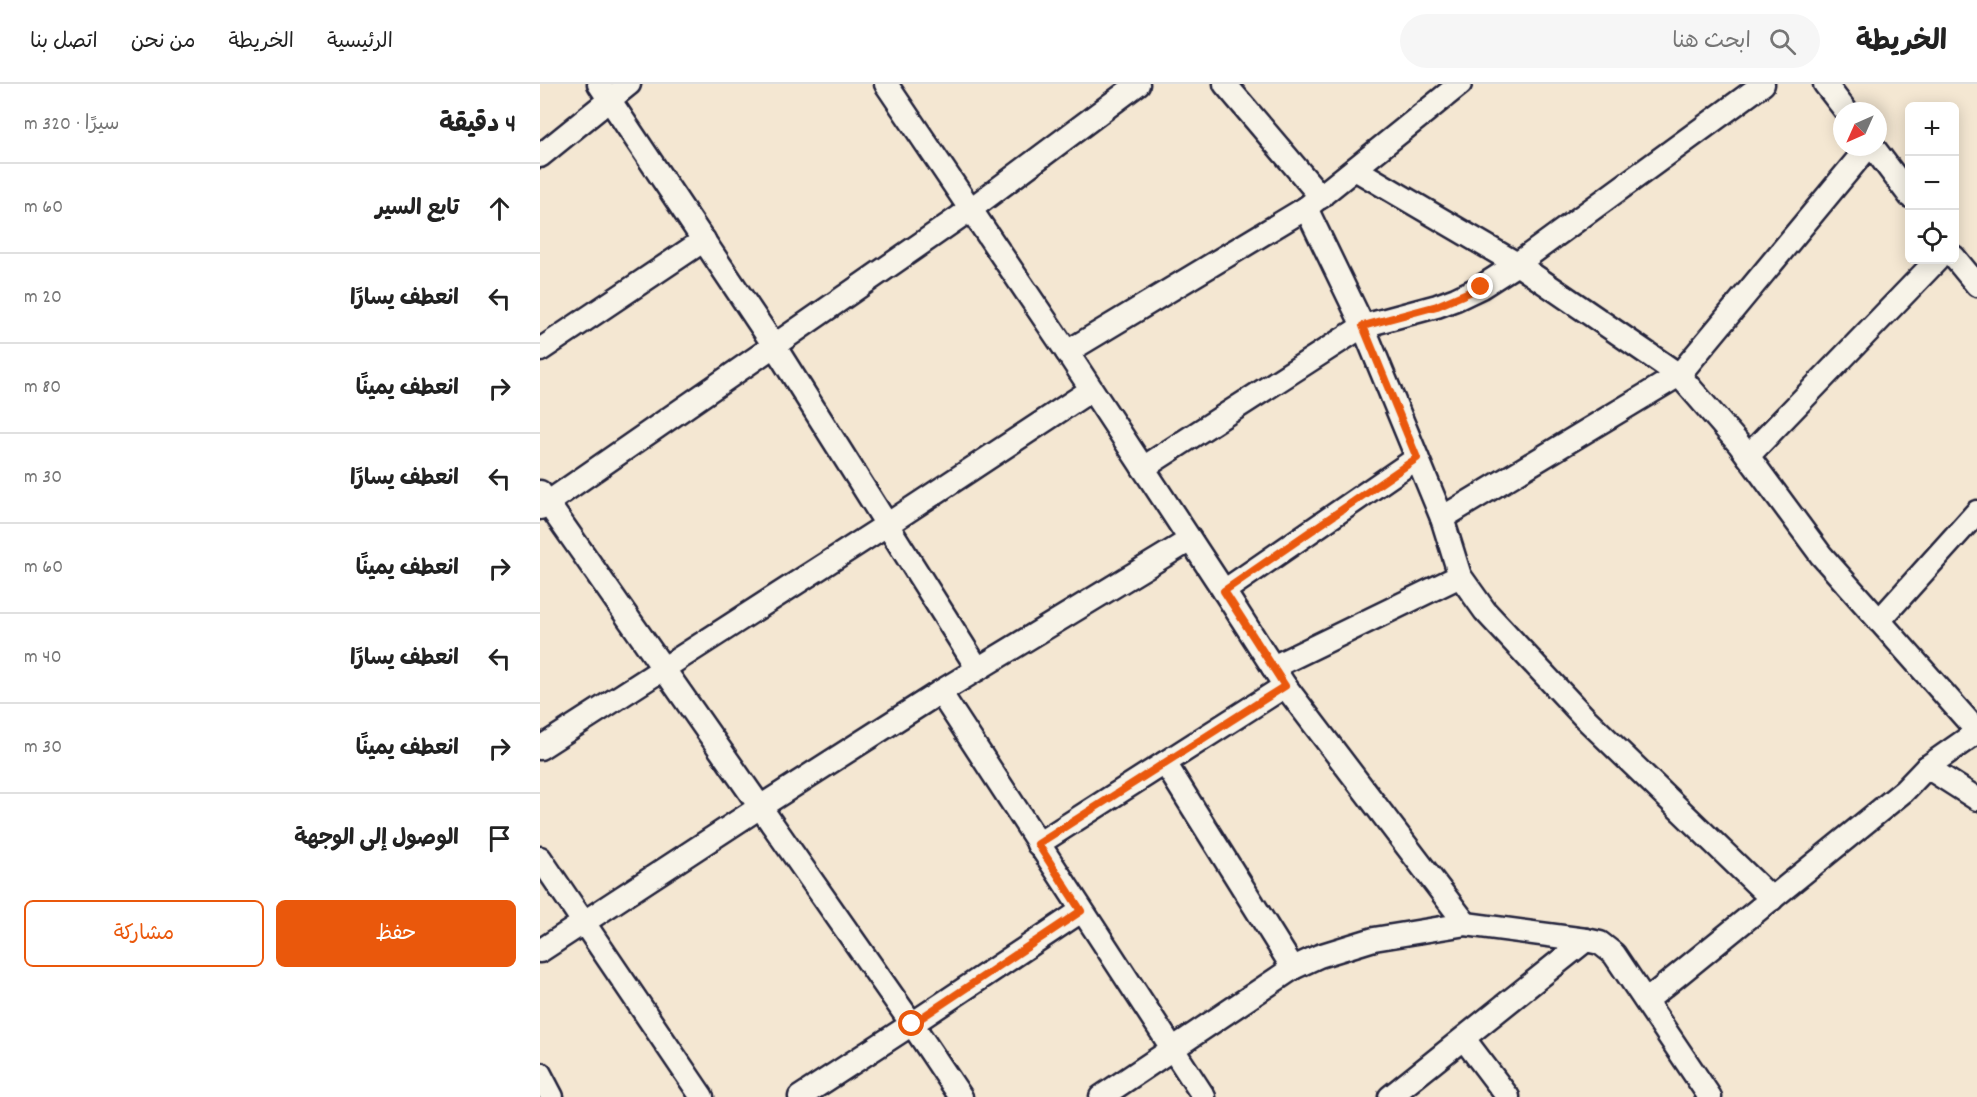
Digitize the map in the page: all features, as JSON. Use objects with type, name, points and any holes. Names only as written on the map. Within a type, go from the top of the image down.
[{"type":"street","points":[[540,156],[604,92],[629,84]]},
{"type":"street","points":[[886,84],[1067,352],[1279,677],[1466,924]]},
{"type":"street","points":[[961,1097],[663,669],[542,501],[775,347],[971,209],[1137,84]]},
{"type":"street","points":[[1225,84],[1314,202],[1442,518],[1460,576],[1485,612],[1585,718],[1772,899]]},
{"type":"street","points":[[1067,352],[1314,202],[1460,84]]},
{"type":"street","points":[[1143,468],[1363,326],[1437,306],[1481,287],[1517,264],[1763,84]]},
{"type":"street","points":[[1825,84],[1839,102]]},
{"type":"street","points":[[604,92],[775,347],[978,669]]},
{"type":"street","points":[[1442,518],[1679,375],[1861,156]]},
{"type":"street","points":[[1880,156],[1905,189]]},
{"type":"street","points":[[1355,169],[1517,264],[1679,375],[1748,456],[1821,555],[1977,731],[1927,767],[1904,791],[1646,1001]]},
{"type":"street","points":[[540,350],[704,240]]},
{"type":"street","points":[[1959,263],[1977,285]]},
{"type":"street","points":[[1748,456],[1932,264]]},
{"type":"street","points":[[540,748],[1091,390]]},
{"type":"street","points":[[1224,591],[1417,458]]},
{"type":"street","points":[[1879,621],[1977,512]]},
{"type":"street","points":[[540,951],[940,692],[1190,540]]},
{"type":"street","points":[[1038,844],[1165,763],[1279,677],[1460,576]]},
{"type":"street","points":[[940,692],[1204,1097]]},
{"type":"street","points":[[1165,763],[1293,968]]},
{"type":"street","points":[[1927,767],[1977,799]]},
{"type":"street","points":[[540,858],[702,1097]]},
{"type":"street","points":[[800,1097],[1081,911]]},
{"type":"street","points":[[1101,1097],[1293,968],[1319,956],[1374,939],[1466,924],[1600,943],[1614,954],[1710,1097]]},
{"type":"street","points":[[1390,1097],[1586,940]]},
{"type":"street","points":[[1464,1039],[1508,1097]]},
{"type":"street","points":[[540,1074],[552,1097]]},
{"type":"route","points":[[912,1024],[1081,911],[1038,844],[1285,686],[1224,591],[1417,458],[1363,326],[1437,306],[1481,287]]}]
